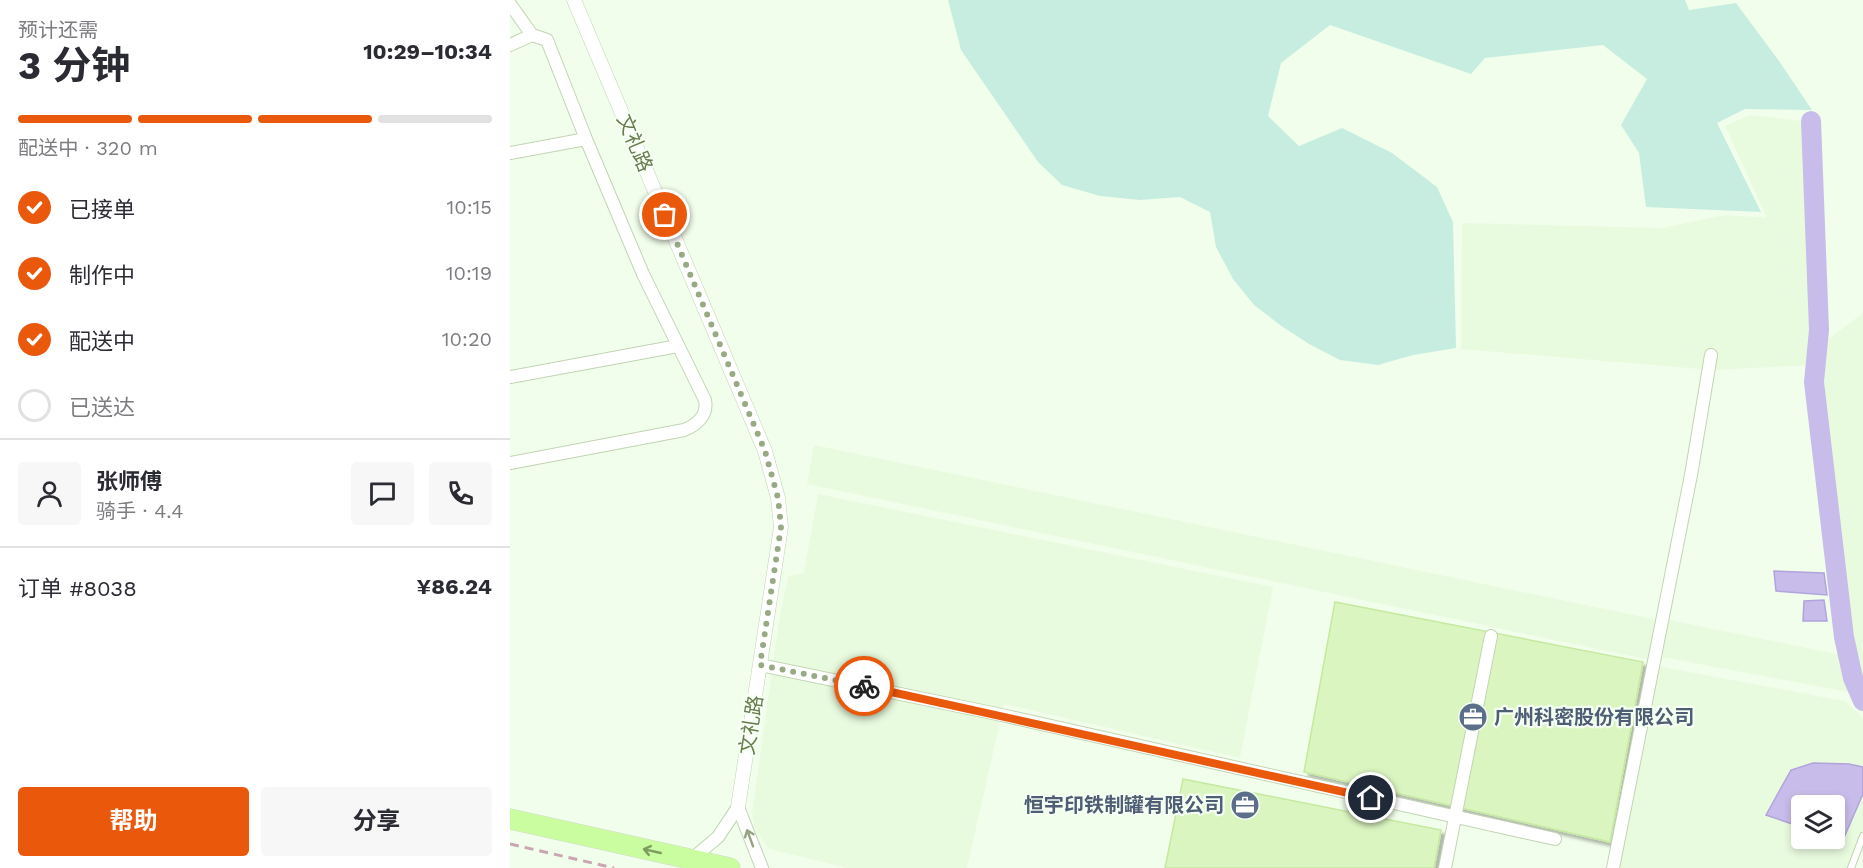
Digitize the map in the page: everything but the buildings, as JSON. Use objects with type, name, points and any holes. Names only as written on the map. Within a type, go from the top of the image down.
[{"type":"highway","points":[[510,819],[730,868]]},
{"type":"street","name":"文礼路","points":[[574,0],[765,451],[778,498],[781,527],[738,807]]},
{"type":"street","points":[[510,4],[532,35],[547,40],[643,274],[705,400],[706,407],[704,413],[692,427],[684,430],[510,463]]},
{"type":"street","points":[[510,45],[532,35]]},
{"type":"street","points":[[510,153],[586,139]]},
{"type":"street","points":[[510,376],[678,346]]},
{"type":"street","points":[[1613,868],[1691,476],[1712,355]]},
{"type":"street","points":[[1445,868],[1491,636]]},
{"type":"street","points":[[760,665],[986,712],[1555,839]]},
{"type":"street","points":[[692,860],[718,837],[738,807]]},
{"type":"street","points":[[738,807],[762,868]]},
{"type":"lane","points":[[1851,868],[1863,836]]},
{"type":"shaded area","points":[[948,0],[1685,0],[1689,10],[1736,3],[1812,110],[1745,109],[1717,123],[1761,212],[1646,207],[1639,153],[1621,125],[1647,79],[1603,45],[1485,58],[1471,74],[1330,25],[1281,63],[1268,116],[1299,146],[1342,128],[1392,153],[1437,187],[1453,222],[1456,348],[1413,355],[1378,365],[1340,360],[1309,344],[1254,305],[1233,279],[1216,247],[1210,212],[1180,197],[1140,200],[1100,196],[1062,185],[1038,162],[961,50]]},
{"type":"shaded area","points":[[1750,115],[1802,121],[1815,305],[1811,365],[1712,370],[1461,349],[1462,223],[1661,228],[1725,215],[1767,218],[1725,126]]},
{"type":"shaded area","points":[[1863,313],[1863,676],[1853,647],[1824,396],[1827,340]]},
{"type":"shaded area","points":[[814,445],[1658,620],[1650,660],[807,484]]},
{"type":"shaded area","points":[[818,494],[1273,587],[1240,758],[1004,704],[967,868],[848,868],[769,849],[756,832],[752,814],[779,621],[788,576],[804,573]]},
{"type":"shaded area","points":[[1774,571],[1824,573],[1827,595],[1776,591]]},
{"type":"shaded area","points":[[1824,600],[1827,621],[1803,621],[1804,601]]},
{"type":"shaded area","points":[[1669,620],[1842,655],[1848,692],[1662,657]]},
{"type":"shaded area","points":[[1657,666],[1845,701],[1858,713],[1863,719],[1863,832],[1849,868],[1619,868]]},
{"type":"shaded area","points":[[1813,763],[1849,764],[1863,767],[1863,794],[1845,835],[1845,795],[1791,795],[1791,824],[1766,815],[1791,770]]},
{"type":"waterway","points":[[1811,121],[1819,330],[1814,382],[1844,637],[1853,678],[1863,701]]},
{"type":"railway","points":[[510,844],[614,868]]},
{"type":"way so far","points":[[665,215],[765,451],[778,498],[781,527],[760,665],[864,686]]},
{"type":"place","name":"广州科密股份有限公司","points":[[1473,717]]},
{"type":"place","name":"恒宇印铁制罐有限公司","points":[[1245,805]]},
{"type":"route","points":[[864,686],[1371,798]]}]
